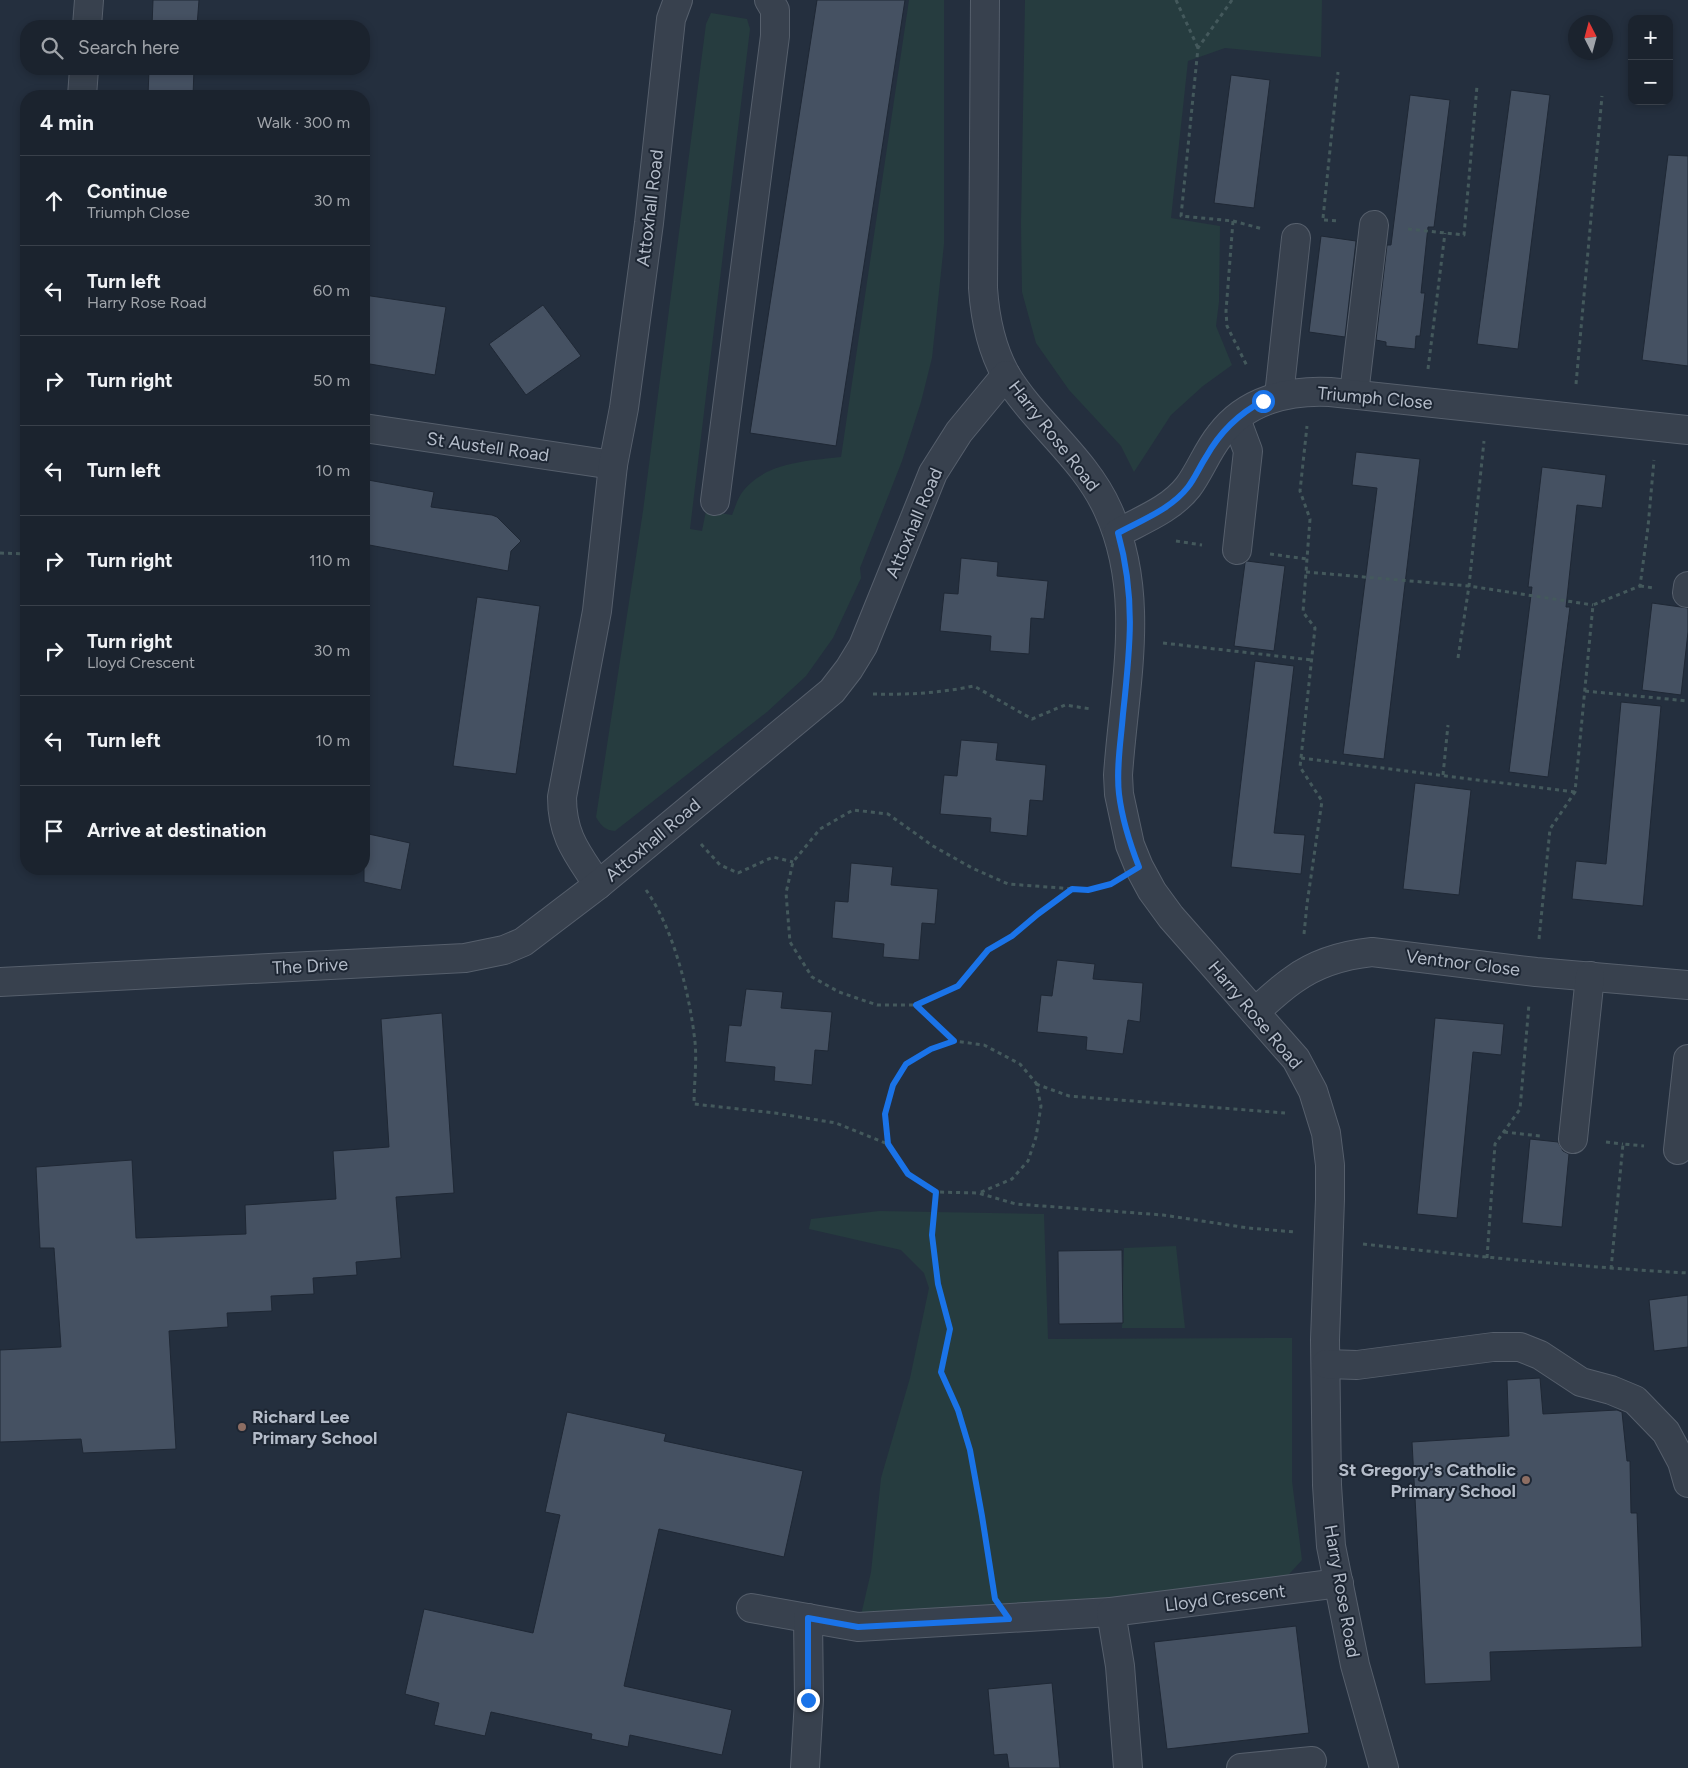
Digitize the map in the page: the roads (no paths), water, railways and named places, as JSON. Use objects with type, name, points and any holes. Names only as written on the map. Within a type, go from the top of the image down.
[{"type":"street","points":[[87,20],[88,0]]},
{"type":"street","name":"Attoxhall Road","points":[[678,0],[671,19],[648,232],[624,408],[612,465],[597,611],[562,797],[562,814],[569,837],[598,885],[832,691],[849,669],[863,646],[932,473],[958,432],[1006,375]]},
{"type":"street","points":[[715,501],[775,36],[775,10],[769,0]]},
{"type":"street","points":[[986,0],[983,288],[989,332],[996,354],[1006,375]]},
{"type":"street","points":[[82,90],[84,75]]},
{"type":"street","points":[[1354,394],[1374,225]]},
{"type":"street","points":[[1271,399],[1296,238]]},
{"type":"street","name":"Harry Rose Road","points":[[1006,375],[1023,398],[1077,461],[1095,486],[1108,509],[1118,533],[1129,584],[1130,640],[1118,775],[1119,794],[1130,845],[1139,867],[1152,891],[1171,917],[1296,1059],[1313,1091],[1326,1132],[1330,1165],[1326,1364],[1326,1485],[1331,1546],[1355,1665],[1384,1768]]},
{"type":"street","name":"Triumph Close","points":[[1118,533],[1169,506],[1188,488],[1220,434],[1250,408],[1271,399],[1312,391],[1688,430]]},
{"type":"street","points":[[1236,419],[1248,451],[1237,550]]},
{"type":"street","name":"St Austell Road","points":[[370,429],[612,465]]},
{"type":"street","name":"The Drive","points":[[0,982],[465,958],[504,950],[523,942],[598,885]]},
{"type":"street","name":"Ventnor Close","points":[[1255,1012],[1293,979],[1320,965],[1349,955],[1372,952],[1536,972],[1688,985]]},
{"type":"street","points":[[1574,1139],[1590,976]]},
{"type":"street","points":[[1678,1150],[1688,1059]]},
{"type":"street","points":[[1326,1364],[1357,1365],[1493,1347],[1520,1347],[1540,1355],[1581,1382],[1611,1390],[1635,1400],[1666,1432],[1682,1462],[1688,1483]]},
{"type":"street","name":"Lloyd Crescent","points":[[751,1608],[858,1627],[1111,1612],[1339,1583]]},
{"type":"street","points":[[1111,1612],[1120,1666],[1128,1768]]},
{"type":"street","points":[[804,1768],[808,1700],[808,1618]]},
{"type":"street","points":[[1241,1768],[1312,1761]]},
{"type":"place","name":"Richard Lee Primary School","points":[[242,1427]]},
{"type":"place","name":"St Gregory's Catholic Primary School","points":[[1526,1480]]}]
